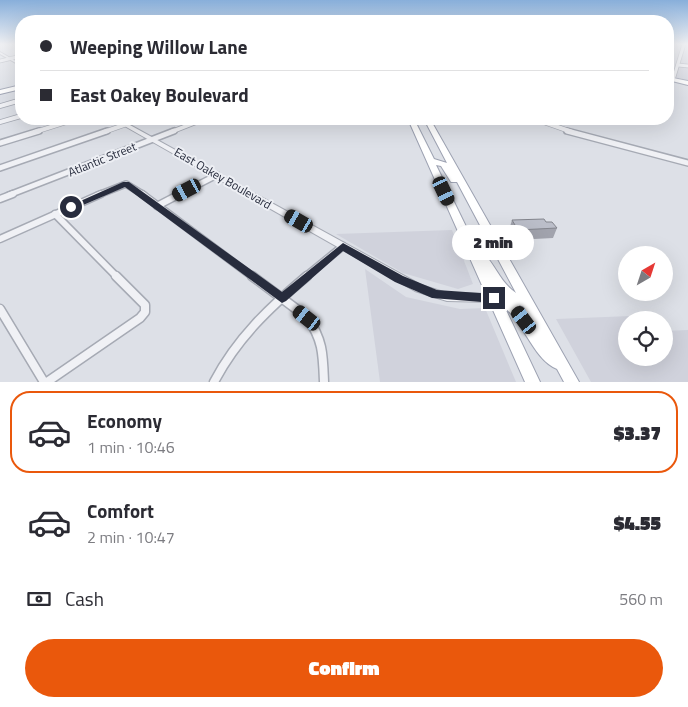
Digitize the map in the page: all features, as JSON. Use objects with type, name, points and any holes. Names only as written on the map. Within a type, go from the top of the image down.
[{"type":"main road","points":[[674,80],[688,82]]},
{"type":"main road","points":[[0,90],[15,87]]},
{"type":"main road","points":[[414,125],[533,382]]},
{"type":"main road","points":[[430,125],[569,377]]},
{"type":"main road","points":[[420,139],[428,143],[437,156],[450,161]]},
{"type":"main road","points":[[430,161],[444,164],[457,186],[466,191]]},
{"type":"main road","points":[[471,248],[479,253],[498,285],[506,293],[515,299],[528,303]]},
{"type":"main road","points":[[494,298],[505,301],[516,308],[538,341],[569,377]]},
{"type":"street","points":[[674,72],[679,62]]},
{"type":"street","points":[[678,65],[688,66]]},
{"type":"street","points":[[0,106],[15,102]]},
{"type":"street","points":[[0,122],[15,118]]},
{"type":"street","points":[[0,143],[57,125]]},
{"type":"street","points":[[0,168],[122,125]]},
{"type":"street","name":"East Oakey Boulevard","points":[[127,125],[399,279],[436,295],[494,298]]},
{"type":"street","name":"Atlantic Street","points":[[0,199],[189,125]]},
{"type":"street","points":[[549,125],[688,163]]},
{"type":"street","points":[[157,206],[217,175]]},
{"type":"street","points":[[0,239],[126,184],[307,318],[320,335],[323,344],[324,382]]},
{"type":"street","points":[[0,309],[46,382],[140,318],[145,312],[145,306],[55,214]]},
{"type":"street","points":[[214,382],[222,364],[242,336],[282,298],[343,246]]},
{"type":"shaded area","points":[[674,62],[688,62],[688,80],[674,77]]},
{"type":"shaded area","points":[[452,230],[473,284],[458,289],[403,273],[336,234]]},
{"type":"shaded area","points":[[365,269],[406,297],[460,309],[485,308],[516,382],[380,382]]},
{"type":"shaded area","points":[[618,316],[618,366],[673,366],[673,331],[688,330],[688,382],[591,382],[556,319]]},
{"type":"building","points":[[544,219],[546,222],[552,222],[557,228],[518,230],[512,220]]},
{"type":"route","points":[[71,207],[119,186],[130,185],[282,298],[343,246],[399,279],[436,295],[494,298]]}]
